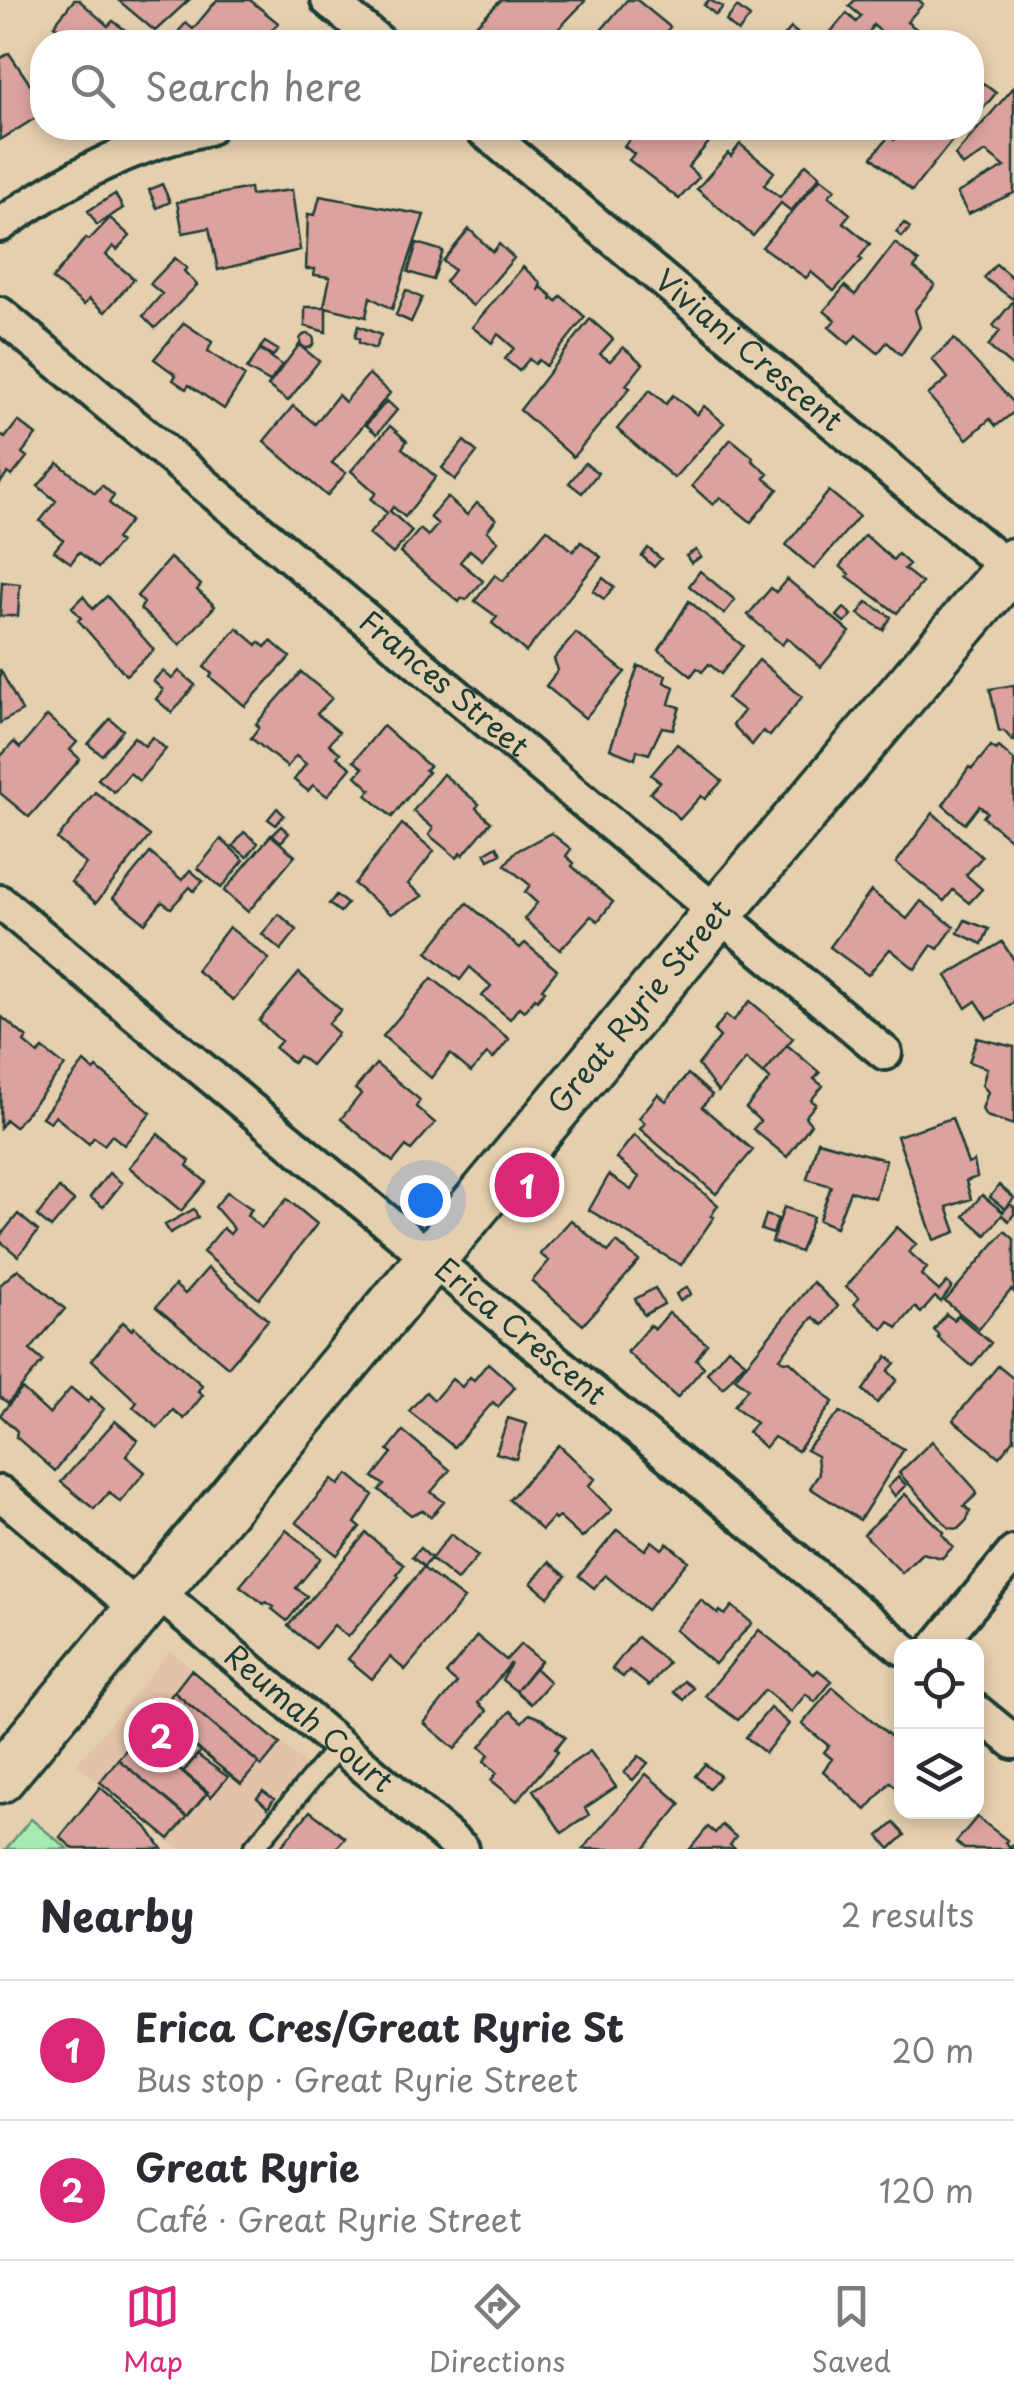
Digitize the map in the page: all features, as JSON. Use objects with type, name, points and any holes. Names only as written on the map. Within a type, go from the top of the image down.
[{"type":"main road","name":"Great Ryrie Street","points":[[0,1778],[718,913],[1012,568]]},
{"type":"street","points":[[328,0],[365,30]]},
{"type":"street","points":[[0,225],[108,158],[159,140]]},
{"type":"street","name":"Viviani Crescent","points":[[495,140],[1012,568]]},
{"type":"street","name":"Frances Street","points":[[0,314],[885,1052]]},
{"type":"street","name":"Erica Crescent","points":[[0,902],[894,1641]]},
{"type":"street","name":"Reumah Court","points":[[0,1493],[338,1745],[462,1849]]},
{"type":"street","points":[[943,1639],[1014,1553]]},
{"type":"street","points":[[984,1718],[1014,1742]]},
{"type":"lane","points":[[253,1849],[338,1745]]},
{"type":"shaded area","points":[[170,1651],[328,1782],[273,1849],[178,1849],[77,1764]]},
{"type":"green space","points":[[31,1819],[68,1849],[6,1849]]},
{"type":"building","points":[[74,0],[79,0],[108,26],[113,21],[125,30],[60,30],[54,25]]},
{"type":"building","points":[[118,0],[189,0],[154,30]]},
{"type":"building","points":[[217,0],[250,0],[278,23],[272,30],[180,30],[186,23],[193,29]]},
{"type":"building","points":[[501,0],[585,1],[557,30],[473,28]]},
{"type":"building","points":[[627,0],[637,0],[670,27],[668,30],[601,30]]},
{"type":"building","points":[[709,0],[723,7],[716,15],[704,5]]},
{"type":"building","points":[[855,0],[919,0],[923,4],[907,22],[918,30],[879,30],[873,25],[870,30],[832,30],[847,13],[856,22],[861,16],[849,6]]},
{"type":"building","points":[[737,7],[750,17],[740,30],[726,21]]},
{"type":"building","points":[[9,53],[30,84],[30,121],[0,140],[0,59]]},
{"type":"building","points":[[984,84],[996,93],[984,108]]},
{"type":"building","points":[[1014,87],[1014,193],[968,214],[957,193],[1005,167],[986,152],[962,166],[955,155],[968,140],[984,140],[984,122]]},
{"type":"building","points":[[629,140],[711,140],[688,167],[699,177],[679,199],[629,160],[634,154],[624,146]]},
{"type":"building","points":[[886,140],[952,140],[912,191],[872,157]]},
{"type":"building","points":[[740,144],[774,172],[764,185],[780,197],[806,164],[820,176],[791,211],[781,203],[753,236],[697,189]]},
{"type":"building","points":[[821,178],[835,189],[829,196],[850,214],[843,222],[870,244],[859,258],[862,260],[834,291],[811,272],[806,278],[762,247]]},
{"type":"building","points":[[162,184],[170,202],[157,208],[149,190]]},
{"type":"building","points":[[250,188],[251,195],[292,190],[300,250],[218,270],[209,228],[183,233],[177,202]]},
{"type":"building","points":[[115,194],[123,208],[97,225],[88,211]]},
{"type":"building","points":[[320,196],[424,215],[392,309],[370,297],[366,317],[326,307],[326,332],[305,326],[305,307],[324,307],[330,277],[314,275],[315,269],[306,269],[308,214],[315,215]]},
{"type":"building","points":[[110,218],[130,236],[106,255],[134,279],[105,312],[89,299],[84,305],[52,279],[86,238],[89,240]]},
{"type":"building","points":[[904,223],[910,228],[902,237],[896,232]]},
{"type":"building","points":[[469,229],[493,252],[499,244],[514,258],[473,306],[445,282],[454,270],[443,261]]},
{"type":"building","points":[[417,243],[443,251],[433,280],[408,272]]},
{"type":"building","points":[[895,243],[919,262],[914,268],[935,285],[915,310],[920,327],[901,355],[887,342],[878,353],[856,335],[849,344],[829,327],[835,320],[824,311],[845,286],[855,295]]},
{"type":"building","points":[[175,258],[197,285],[155,328],[143,316],[162,294],[150,284]]},
{"type":"building","points":[[996,264],[1014,279],[1014,300],[984,278]]},
{"type":"building","points":[[523,267],[541,283],[538,291],[541,287],[552,296],[551,301],[561,296],[585,317],[546,366],[529,359],[519,371],[505,359],[514,348],[498,334],[492,343],[472,327]]},
{"type":"building","points":[[406,290],[422,298],[411,322],[396,315]]},
{"type":"building","points":[[1014,300],[1014,368],[988,346],[1000,331],[993,326]]},
{"type":"building","points":[[590,319],[613,339],[600,354],[610,361],[623,347],[643,364],[626,385],[630,388],[573,457],[520,410]]},
{"type":"building","points":[[184,323],[212,342],[208,351],[245,376],[224,409],[189,385],[186,389],[173,380],[176,375],[154,359]]},
{"type":"building","points":[[358,326],[381,335],[375,349],[359,343],[355,337]]},
{"type":"building","points":[[307,334],[314,341],[307,348],[300,341]]},
{"type":"building","points":[[954,339],[1014,403],[1014,412],[996,426],[990,419],[967,439],[928,395],[948,378],[932,359]]},
{"type":"building","points":[[265,342],[278,350],[273,356],[260,348]]},
{"type":"building","points":[[299,345],[319,361],[288,401],[268,386]]},
{"type":"building","points":[[260,349],[282,365],[270,382],[247,369]]},
{"type":"building","points":[[369,374],[390,393],[332,463],[346,473],[327,496],[264,441],[293,406],[315,424],[338,395],[345,402]]},
{"type":"building","points":[[650,390],[666,404],[673,395],[697,415],[704,406],[724,423],[674,478],[617,429]]},
{"type":"building","points":[[387,401],[397,410],[377,434],[366,425]]},
{"type":"building","points":[[18,421],[36,435],[22,453],[27,457],[12,476],[8,473],[0,483],[0,434],[5,438]]},
{"type":"building","points":[[390,426],[407,441],[402,448],[436,477],[405,517],[393,507],[390,511],[412,531],[393,554],[369,534],[387,513],[371,499],[376,493],[351,471]]},
{"type":"building","points":[[731,439],[753,457],[768,474],[764,478],[778,489],[751,522],[720,497],[713,505],[692,486]]},
{"type":"building","points":[[464,441],[477,452],[455,480],[442,468]]},
{"type":"building","points":[[58,463],[95,493],[102,485],[114,496],[109,503],[130,521],[116,539],[120,542],[98,568],[79,552],[71,563],[54,551],[63,540],[40,521],[56,501],[38,486]]},
{"type":"building","points":[[585,463],[598,473],[582,493],[569,483]]},
{"type":"building","points":[[829,491],[859,516],[814,569],[786,545]]},
{"type":"building","points":[[447,497],[467,515],[477,503],[496,519],[487,531],[498,541],[482,560],[470,550],[460,562],[483,581],[466,600],[462,598],[459,602],[400,553],[420,529],[428,536],[438,524],[430,517]]},
{"type":"building","points":[[547,529],[573,551],[581,542],[601,557],[526,652],[492,623],[497,617],[475,601],[495,575],[503,581]]},
{"type":"building","points":[[865,535],[893,560],[898,554],[909,564],[904,569],[922,583],[897,613],[847,576],[840,566]]},
{"type":"building","points":[[648,548],[661,559],[654,567],[642,556]]},
{"type":"building","points":[[696,550],[701,557],[691,563],[686,556]]},
{"type":"building","points":[[170,558],[201,585],[197,590],[215,606],[180,645],[140,609],[144,603],[137,596]]},
{"type":"building","points":[[700,571],[735,600],[724,614],[689,586]]},
{"type":"building","points":[[603,578],[614,587],[604,599],[593,591]]},
{"type":"building","points":[[787,579],[850,632],[821,667],[787,638],[782,645],[748,615],[771,588],[776,592]]},
{"type":"building","points":[[2,582],[20,584],[18,616],[0,616]]},
{"type":"building","points":[[83,596],[93,609],[107,596],[154,650],[126,675],[78,620],[81,618],[72,607]]},
{"type":"building","points":[[689,601],[743,646],[721,674],[709,664],[702,672],[697,668],[691,676],[659,650]]},
{"type":"building","points":[[867,602],[891,617],[883,630],[858,614]]},
{"type":"building","points":[[844,608],[852,615],[845,623],[837,616]]},
{"type":"building","points":[[237,628],[257,645],[259,642],[265,647],[271,641],[290,657],[245,706],[210,677],[212,674],[204,667]]},
{"type":"building","points":[[576,633],[625,672],[585,718],[546,686],[558,670],[554,659]]},
{"type":"building","points":[[759,660],[802,697],[770,736],[763,731],[752,745],[733,725],[744,711],[727,698]]},
{"type":"building","points":[[638,666],[666,675],[664,682],[674,687],[669,704],[680,707],[673,729],[662,727],[649,754],[637,750],[635,759],[610,749]]},
{"type":"building","points":[[0,669],[22,711],[0,723]]},
{"type":"building","points":[[163,671],[172,679],[179,671],[195,685],[172,713],[156,699],[163,690],[153,681]]},
{"type":"building","points":[[301,672],[332,698],[317,714],[339,732],[329,744],[351,768],[327,796],[313,785],[308,791],[294,780],[306,764],[296,756],[287,767],[251,738],[259,727],[256,724]]},
{"type":"building","points":[[1014,685],[1013,741],[999,731],[990,689]]},
{"type":"building","points":[[47,716],[77,742],[70,750],[80,759],[29,817],[0,793],[0,757],[14,742],[20,748]]},
{"type":"building","points":[[110,719],[123,730],[102,755],[88,744]]},
{"type":"building","points":[[383,726],[429,766],[392,817],[366,795],[371,790],[356,776],[363,768],[354,761]]},
{"type":"building","points":[[134,737],[145,746],[152,737],[166,749],[139,781],[130,773],[114,792],[98,779]]},
{"type":"building","points":[[677,744],[722,781],[680,819],[650,793],[660,782],[651,775]]},
{"type":"building","points":[[991,746],[996,750],[999,747],[1014,760],[1014,842],[983,817],[987,812],[979,806],[965,824],[943,805],[969,767],[972,769]]},
{"type":"building","points":[[443,774],[479,804],[476,808],[491,822],[457,858],[429,835],[433,828],[413,811]]},
{"type":"building","points":[[95,792],[150,836],[96,903],[71,882],[86,864],[57,839]]},
{"type":"building","points":[[277,808],[284,815],[276,825],[268,819]]},
{"type":"building","points":[[933,813],[982,857],[966,875],[982,889],[969,903],[953,890],[944,901],[896,863]]},
{"type":"building","points":[[402,824],[434,851],[408,884],[423,896],[391,914],[354,884]]},
{"type":"building","points":[[281,826],[289,833],[281,842],[273,835]]},
{"type":"building","points":[[244,832],[258,843],[247,857],[233,846]]},
{"type":"building","points":[[551,833],[571,849],[566,856],[574,863],[572,866],[613,902],[598,921],[591,916],[560,950],[524,919],[537,903],[525,892],[530,885],[505,865],[515,852]]},
{"type":"building","points":[[271,835],[295,856],[248,912],[224,891]]},
{"type":"building","points":[[221,839],[244,860],[221,888],[198,868]]},
{"type":"building","points":[[497,846],[501,854],[489,860],[485,853]]},
{"type":"building","points":[[150,853],[182,880],[190,870],[203,881],[194,891],[190,887],[171,908],[162,902],[145,923],[113,898]]},
{"type":"building","points":[[871,891],[907,919],[921,901],[954,927],[938,949],[932,945],[915,969],[890,949],[868,975],[830,947]]},
{"type":"building","points":[[336,895],[347,904],[340,912],[329,904]]},
{"type":"building","points":[[467,903],[520,948],[525,943],[557,970],[537,1000],[524,1011],[519,1007],[510,1019],[482,996],[491,986],[470,967],[460,980],[427,952]]},
{"type":"building","points":[[279,914],[297,930],[281,950],[262,934]]},
{"type":"building","points":[[965,920],[989,929],[982,944],[958,933]]},
{"type":"building","points":[[229,927],[269,959],[233,1000],[196,970]]},
{"type":"building","points":[[1002,942],[1014,960],[1014,1002],[988,1019],[976,1001],[966,1008],[946,976]]},
{"type":"building","points":[[299,973],[341,1010],[328,1024],[338,1033],[311,1065],[299,1056],[293,1063],[275,1048],[281,1041],[259,1021]]},
{"type":"building","points":[[432,978],[509,1039],[493,1059],[487,1054],[471,1072],[450,1054],[431,1078],[383,1036]]},
{"type":"building","points":[[750,1001],[793,1038],[763,1074],[746,1059],[718,1092],[698,1065],[720,1037],[714,1031],[726,1015],[733,1021]]},
{"type":"building","points":[[2,1017],[27,1038],[24,1042],[38,1054],[43,1049],[65,1066],[15,1127],[6,1120],[0,1128]]},
{"type":"building","points":[[977,1038],[1014,1047],[1014,1125],[986,1116],[982,1109],[988,1092],[982,1085],[987,1068],[969,1062]]},
{"type":"building","points":[[787,1045],[820,1073],[814,1079],[823,1086],[811,1100],[816,1104],[805,1117],[811,1124],[787,1157],[753,1129],[760,1121],[746,1108],[770,1079],[764,1073]]},
{"type":"building","points":[[84,1062],[94,1071],[97,1068],[151,1113],[124,1145],[112,1135],[104,1145],[94,1137],[89,1144],[55,1116],[50,1122],[42,1117]]},
{"type":"building","points":[[376,1064],[420,1100],[416,1107],[435,1123],[411,1150],[406,1146],[393,1162],[341,1119],[361,1094],[355,1089]]},
{"type":"building","points":[[688,1074],[712,1095],[702,1107],[753,1150],[716,1194],[640,1129],[645,1123],[639,1118],[658,1094],[666,1101]]},
{"type":"building","points":[[952,1118],[968,1164],[974,1161],[977,1177],[966,1181],[971,1199],[947,1207],[956,1232],[934,1240],[897,1136]]},
{"type":"building","points":[[158,1134],[190,1161],[187,1166],[206,1182],[181,1211],[129,1167]]},
{"type":"building","points":[[634,1135],[718,1205],[681,1265],[589,1210],[609,1175],[631,1190],[639,1177],[616,1158]]},
{"type":"building","points":[[818,1141],[886,1160],[875,1198],[850,1191],[836,1227],[819,1220],[831,1186],[807,1179]]},
{"type":"building","points":[[109,1173],[122,1183],[103,1207],[90,1197]]},
{"type":"building","points":[[999,1185],[1014,1198],[1005,1209],[990,1197]]},
{"type":"building","points":[[59,1188],[74,1201],[51,1228],[37,1216]]},
{"type":"building","points":[[227,1192],[252,1209],[247,1215],[261,1228],[287,1199],[317,1224],[259,1299],[203,1252],[223,1228],[230,1234],[234,1229],[215,1207]]},
{"type":"building","points":[[982,1195],[1003,1212],[1010,1204],[1014,1207],[1009,1221],[1002,1215],[986,1235],[964,1216]]},
{"type":"building","points":[[784,1207],[813,1217],[800,1252],[772,1242]]},
{"type":"building","points":[[194,1209],[198,1217],[170,1233],[165,1225]]},
{"type":"building","points":[[18,1214],[38,1231],[18,1256],[0,1241],[0,1236]]},
{"type":"building","points":[[766,1215],[778,1219],[773,1234],[761,1230]]},
{"type":"building","points":[[571,1220],[608,1252],[617,1242],[639,1261],[583,1325],[532,1281],[549,1261],[540,1254]]},
{"type":"building","points":[[897,1227],[916,1244],[909,1252],[927,1268],[921,1275],[939,1291],[947,1282],[952,1287],[941,1302],[935,1297],[921,1313],[915,1307],[897,1328],[889,1321],[883,1329],[854,1304],[859,1297],[846,1287]]},
{"type":"building","points":[[1005,1231],[1014,1239],[1014,1292],[1011,1290],[979,1329],[945,1301]]},
{"type":"building","points":[[208,1268],[268,1320],[228,1367],[156,1307],[175,1285],[185,1294]]},
{"type":"building","points":[[18,1269],[65,1309],[30,1350],[43,1361],[8,1403],[0,1397],[0,1285]]},
{"type":"building","points":[[813,1282],[838,1306],[823,1325],[813,1317],[780,1358],[790,1361],[833,1402],[798,1451],[774,1437],[765,1448],[748,1432],[756,1423],[734,1406],[748,1388],[735,1378]]},
{"type":"building","points":[[687,1287],[691,1294],[680,1301],[676,1294]]},
{"type":"building","points":[[655,1288],[664,1304],[644,1315],[635,1299]]},
{"type":"building","points":[[669,1313],[707,1344],[696,1359],[704,1367],[677,1398],[627,1352],[650,1325],[655,1329]]},
{"type":"building","points":[[946,1314],[954,1320],[958,1315],[991,1343],[972,1366],[938,1338],[934,1330]]},
{"type":"building","points":[[123,1322],[202,1385],[198,1391],[203,1395],[184,1419],[173,1410],[158,1428],[133,1407],[137,1402],[92,1360]]},
{"type":"building","points":[[728,1348],[745,1362],[723,1388],[707,1373]]},
{"type":"building","points":[[887,1356],[895,1363],[888,1371],[897,1380],[877,1403],[863,1390]]},
{"type":"building","points":[[488,1363],[515,1387],[498,1407],[493,1402],[454,1447],[409,1411],[426,1392],[434,1400],[452,1379],[462,1387]]},
{"type":"building","points":[[998,1366],[1014,1379],[1014,1439],[999,1457],[953,1420]]},
{"type":"building","points":[[71,1388],[88,1402],[91,1397],[104,1409],[55,1471],[16,1437],[17,1431],[0,1415],[22,1389],[49,1414]]},
{"type":"building","points":[[840,1412],[904,1449],[860,1520],[810,1488],[819,1474],[817,1456],[806,1450]]},
{"type":"building","points":[[508,1418],[527,1424],[516,1459],[496,1453]]},
{"type":"building","points":[[115,1421],[138,1440],[126,1456],[145,1472],[120,1502],[109,1492],[94,1509],[61,1482]]},
{"type":"building","points":[[403,1431],[450,1470],[431,1492],[444,1502],[431,1517],[422,1510],[411,1515],[379,1490],[384,1485],[373,1477]]},
{"type":"building","points":[[932,1441],[977,1494],[964,1506],[970,1511],[958,1529],[949,1528],[899,1473]]},
{"type":"building","points":[[559,1445],[595,1479],[588,1486],[612,1510],[582,1538],[559,1517],[542,1530],[509,1500]]},
{"type":"building","points":[[348,1474],[373,1495],[355,1523],[360,1527],[337,1555],[296,1522],[332,1479],[339,1485]]},
{"type":"building","points":[[898,1477],[906,1485],[895,1496],[888,1487]]},
{"type":"building","points":[[905,1494],[944,1532],[953,1547],[942,1558],[922,1553],[902,1573],[864,1534]]},
{"type":"building","points":[[286,1530],[321,1558],[296,1588],[307,1596],[287,1621],[274,1607],[240,1586]]},
{"type":"building","points":[[617,1530],[645,1550],[652,1541],[662,1549],[667,1543],[688,1561],[647,1610],[605,1575],[594,1588],[579,1576]]},
{"type":"building","points":[[366,1533],[404,1565],[348,1637],[334,1625],[315,1648],[288,1626]]},
{"type":"building","points":[[451,1534],[478,1556],[457,1580],[431,1559]]},
{"type":"building","points":[[420,1548],[431,1558],[424,1567],[412,1557]]},
{"type":"building","points":[[549,1562],[566,1576],[548,1597],[531,1583]]},
{"type":"building","points":[[423,1568],[464,1599],[405,1670],[390,1657],[372,1679],[348,1659]]},
{"type":"building","points":[[701,1600],[718,1614],[720,1611],[725,1615],[732,1606],[752,1623],[715,1664],[675,1630]]},
{"type":"building","points":[[759,1630],[814,1674],[818,1670],[832,1681],[815,1702],[806,1694],[791,1712],[765,1690],[738,1720],[705,1696]]},
{"type":"building","points":[[477,1636],[506,1660],[521,1644],[541,1661],[516,1691],[502,1680],[511,1663],[478,1703],[487,1711],[455,1749],[424,1723],[457,1683],[446,1674]]},
{"type":"building","points":[[637,1637],[668,1663],[649,1686],[629,1670],[623,1677],[612,1669]]},
{"type":"building","points":[[535,1668],[550,1682],[531,1704],[516,1691]]},
{"type":"building","points":[[191,1670],[280,1744],[262,1766],[174,1692]]},
{"type":"building","points":[[684,1681],[693,1688],[684,1700],[674,1692]]},
{"type":"building","points":[[833,1687],[894,1739],[894,1785],[890,1782],[866,1810],[823,1771],[832,1759],[824,1752],[829,1746],[802,1724]]},
{"type":"building","points":[[174,1692],[259,1763],[241,1784],[156,1714]]},
{"type":"building","points":[[770,1708],[789,1724],[765,1753],[746,1737]]},
{"type":"building","points":[[510,1711],[522,1722],[529,1714],[542,1719],[565,1737],[555,1749],[558,1752],[517,1801],[491,1780],[497,1773],[484,1761],[489,1755],[480,1747]]},
{"type":"building","points":[[156,1714],[201,1751],[183,1772],[139,1735]]},
{"type":"building","points":[[139,1735],[208,1792],[187,1817],[118,1759]]},
{"type":"building","points":[[590,1751],[616,1787],[585,1808],[589,1815],[562,1833],[533,1790]]},
{"type":"building","points":[[197,1755],[228,1777],[211,1797],[183,1772]]},
{"type":"building","points":[[639,1756],[648,1763],[633,1780],[624,1773]]},
{"type":"building","points":[[118,1759],[187,1817],[169,1839],[100,1782]]},
{"type":"building","points":[[705,1764],[720,1776],[709,1788],[695,1776]]},
{"type":"building","points":[[646,1774],[681,1804],[644,1849],[583,1849]]},
{"type":"building","points":[[100,1787],[147,1827],[162,1849],[74,1849],[60,1837]]},
{"type":"building","points":[[263,1791],[274,1799],[268,1808],[257,1798]]},
{"type":"building","points":[[310,1811],[345,1838],[336,1849],[279,1849]]},
{"type":"building","points":[[980,1819],[1007,1840],[1010,1847],[1014,1843],[1014,1849],[964,1849],[956,1842]]},
{"type":"building","points":[[894,1823],[905,1835],[890,1849],[879,1836]]},
{"type":"building","points":[[722,1825],[736,1837],[730,1845],[735,1849],[690,1849],[708,1827],[715,1833]]},
{"type":"place","name":"Erica Cres/Great Ryrie St","points":[[527,1185]]},
{"type":"place","name":"Great Ryrie","points":[[161,1735]]}]
